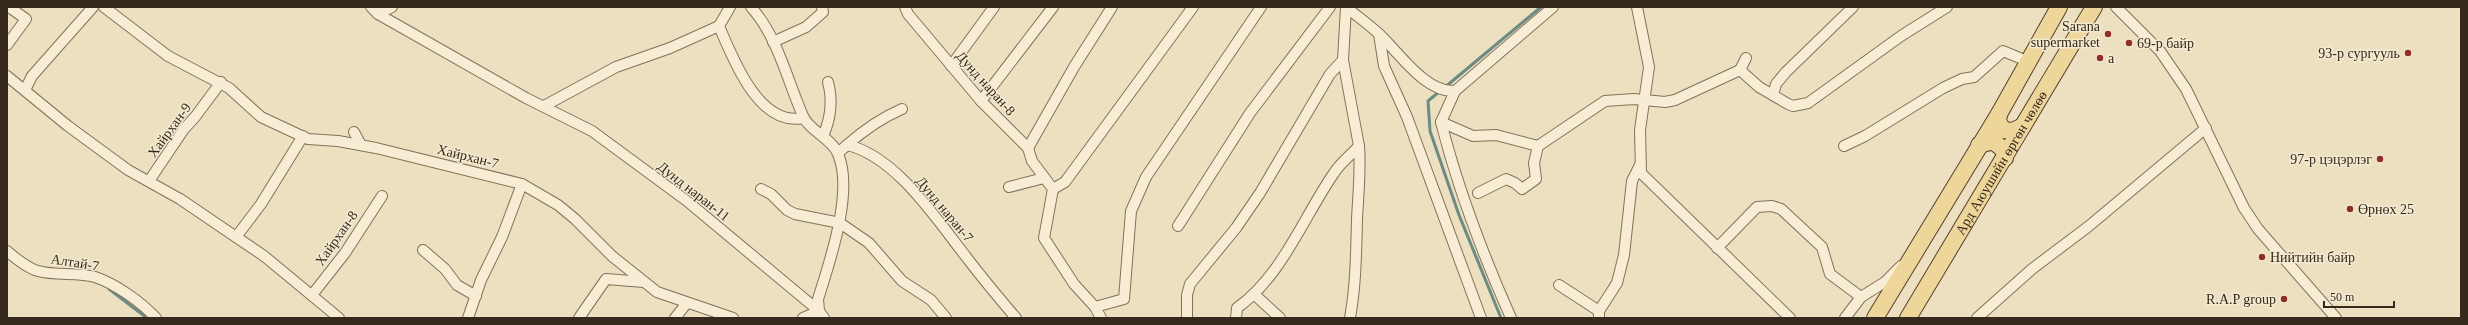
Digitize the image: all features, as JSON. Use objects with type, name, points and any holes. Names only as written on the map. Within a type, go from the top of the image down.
[{"type":"main road","name":"Ард Аюушийн өргөн чөлөө","points":[[1875,318],[1999,114],[2027,61],[2059,7]]},
{"type":"main road","name":"Ард Аюушийн өргөн чөлөө","points":[[1908,318],[2094,7]]},
{"type":"main road","points":[[1999,114],[1999,125],[2003,130],[2013,131],[2023,126]]},
{"type":"main road","points":[[1979,145],[1993,141],[2004,150],[2005,158]]},
{"type":"street","points":[[7,45],[26,19],[9,7]]},
{"type":"street","points":[[25,90],[32,76],[93,7]]},
{"type":"street","points":[[104,7],[168,56],[220,82]]},
{"type":"street","points":[[375,11],[392,7]]},
{"type":"street","points":[[544,106],[616,67],[670,48],[719,26],[730,7]]},
{"type":"street","points":[[751,7],[773,42],[803,118],[838,152],[842,171],[840,223],[818,298],[821,314],[803,318]]},
{"type":"street","points":[[773,42],[806,27],[823,12],[822,7]]},
{"type":"street","name":"Дунд наран-8","points":[[904,7],[980,101],[1028,148],[1032,161],[1053,189]]},
{"type":"street","points":[[951,66],[994,7]]},
{"type":"street","points":[[980,101],[1053,7]]},
{"type":"street","points":[[1028,148],[1074,68],[1112,7]]},
{"type":"street","points":[[1101,318],[1095,307],[1074,284],[1048,248],[1044,238],[1053,189],[1065,182],[1194,7]]},
{"type":"street","points":[[1095,307],[1124,299],[1131,212],[1146,177],[1261,7]]},
{"type":"street","points":[[1178,226],[1250,113],[1330,7]]},
{"type":"street","points":[[1346,7],[1379,34],[1401,60],[1429,82],[1450,91]]},
{"type":"street","points":[[1346,7],[1343,60],[1359,146],[1361,176],[1357,224],[1356,280],[1350,318]]},
{"type":"street","points":[[1511,318],[1482,246],[1448,151],[1440,122],[1450,91],[1553,7]]},
{"type":"street","points":[[1638,7],[1649,67],[1640,130],[1641,173],[1790,318]]},
{"type":"street","points":[[1773,95],[1776,84],[1786,72],[1854,7]]},
{"type":"street","points":[[1740,70],[1759,88],[1793,106],[1808,103],[1901,36],[1947,7]]},
{"type":"street","points":[[2116,7],[2160,51],[2186,89],[2244,208],[2255,224],[2336,318]]},
{"type":"street","name":"Дунд наран-11","points":[[375,11],[526,98],[592,131],[659,180],[821,314]]},
{"type":"street","points":[[719,26],[737,65],[762,102],[776,115],[792,120],[803,118]]},
{"type":"street","points":[[1379,34],[1384,66],[1407,117],[1481,318]]},
{"type":"street","points":[[1844,146],[1865,136],[1943,88],[1962,79],[1974,77],[2003,51],[2027,61]]},
{"type":"street","points":[[1478,193],[1506,180],[1515,183],[1522,189],[1536,179],[1534,162],[1538,146],[1605,101],[1634,99],[1644,101],[1675,100],[1740,70],[1746,58]]},
{"type":"street","points":[[1187,318],[1187,295],[1190,284],[1236,228],[1260,193],[1330,74],[1343,60]]},
{"type":"street","points":[[7,76],[128,170],[180,199],[264,256],[339,318]]},
{"type":"street","name":"Хайрхан-7","points":[[220,82],[261,117],[303,136],[361,145],[522,184],[558,205],[575,219],[608,252],[657,292],[733,318]]},
{"type":"street","name":"Хайрхан-9","points":[[149,181],[184,129],[196,117],[220,82]]},
{"type":"street","points":[[823,136],[829,124],[832,102],[828,82]]},
{"type":"street","points":[[838,152],[861,132],[886,116],[902,109]]},
{"type":"street","points":[[1440,122],[1473,136],[1496,135],[1538,146]]},
{"type":"street","points":[[1978,318],[2032,269],[2089,226],[2206,128]]},
{"type":"street","points":[[354,132],[361,145]]},
{"type":"street","points":[[236,237],[261,204],[303,136]]},
{"type":"street","name":"Дунд наран-7","points":[[847,145],[861,148],[889,168],[912,190],[1016,318]]},
{"type":"street","points":[[1236,318],[1237,308],[1255,295],[1313,210],[1334,172],[1359,146]]},
{"type":"street","points":[[1559,285],[1599,314],[1617,283],[1624,255],[1632,181],[1640,165]]},
{"type":"street","points":[[1009,187],[1044,178]]},
{"type":"street","points":[[468,318],[522,184]]},
{"type":"street","points":[[761,189],[795,214],[840,223],[869,243],[902,281],[931,300],[946,318]]},
{"type":"street","name":"Хайрхан-8","points":[[312,295],[345,253],[382,196]]},
{"type":"street","points":[[1717,248],[1757,207],[1772,206],[1781,209],[1822,247],[1830,274],[1861,297]]},
{"type":"street","points":[[423,250],[445,269],[457,285],[476,296]]},
{"type":"street","name":"Алтай-7","points":[[7,251],[37,271],[68,272],[95,277],[108,283],[150,311],[156,318]]},
{"type":"street","points":[[1845,318],[1861,297],[1885,282],[1914,254]]},
{"type":"street","points":[[579,318],[606,279],[644,282]]},
{"type":"street","points":[[1255,295],[1280,318]]},
{"type":"street","points":[[675,318],[687,303]]},
{"type":"waterway","points":[[1444,88],[1541,7]]},
{"type":"waterway","points":[[1440,91],[1428,101],[1430,131],[1459,215],[1501,318]]},
{"type":"waterway","points":[[109,289],[147,318]]},
{"type":"place","name":"Sarana supermarket","points":[[2108,34]]},
{"type":"place","name":"69-р байр","points":[[2129,43]]},
{"type":"place","name":"93-р сургууль","points":[[2408,53]]},
{"type":"place","name":"а","points":[[2100,58]]},
{"type":"place","name":"97-р цэцэрлэг","points":[[2380,159]]},
{"type":"place","name":"Өрнөх 25","points":[[2350,209]]},
{"type":"place","name":"Нийтийн байр","points":[[2262,257]]},
{"type":"place","name":"R.A.P group","points":[[2284,299]]}]
